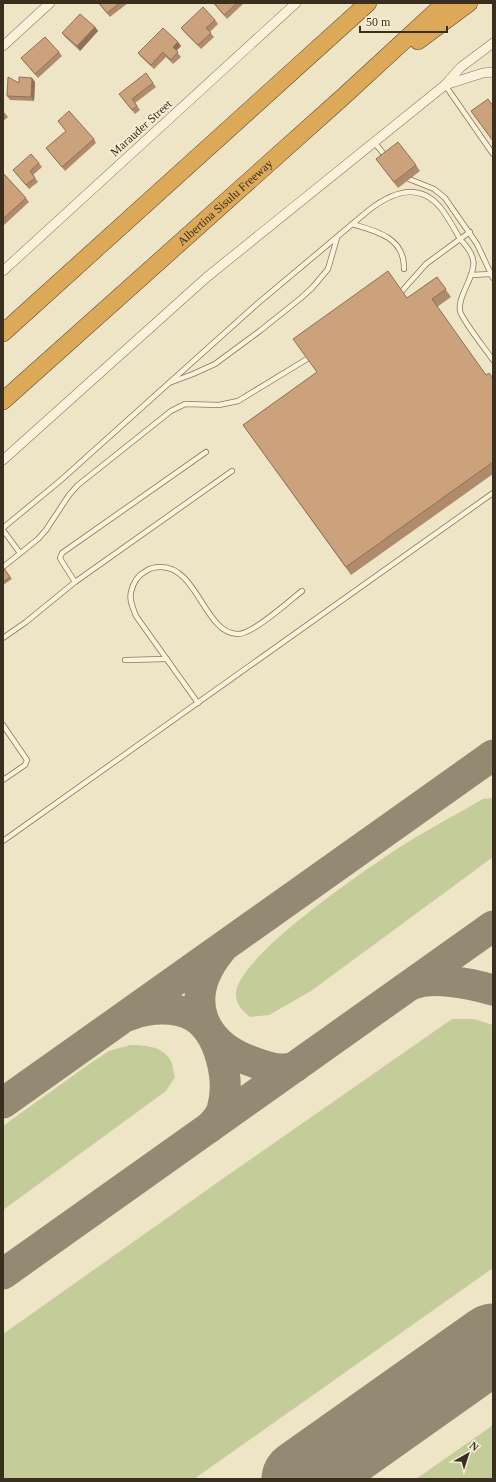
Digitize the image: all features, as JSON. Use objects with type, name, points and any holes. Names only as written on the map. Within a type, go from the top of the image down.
[{"type":"highway","points":[[3,333],[368,3]]},
{"type":"highway","name":"Albertina Sisulu Freeway","points":[[3,401],[344,96],[445,3]]},
{"type":"highway","points":[[344,96],[469,3]]},
{"type":"street","points":[[3,46],[50,3]]},
{"type":"street","name":"Marauder Street","points":[[3,271],[296,3]]},
{"type":"street","points":[[3,460],[207,277],[445,86],[461,67],[493,43]]},
{"type":"street","points":[[445,86],[483,73],[493,72]]},
{"type":"lane","points":[[445,86],[493,154]]},
{"type":"lane","points":[[374,142],[388,159]]},
{"type":"lane","points":[[409,179],[426,185],[440,193],[470,232],[481,251],[492,276],[471,275]]},
{"type":"lane","points":[[20,553],[3,529],[257,304],[379,202],[398,193],[407,192],[424,195],[433,201],[440,207],[473,255],[474,264],[460,300],[460,313],[493,360]]},
{"type":"lane","points":[[352,224],[386,236],[394,242],[400,248],[403,255],[404,269]]},
{"type":"lane","points":[[402,291],[426,264],[470,232]]},
{"type":"lane","points":[[169,383],[214,364],[261,330],[301,298],[312,288],[328,269],[337,238]]},
{"type":"lane","points":[[3,567],[38,539],[46,530],[64,500],[78,485],[171,411],[185,404],[219,406],[238,401],[307,359]]},
{"type":"lane","points":[[75,582],[60,560],[62,553],[206,452]]},
{"type":"lane","points":[[3,638],[26,622],[75,582],[232,471]]},
{"type":"lane","points":[[3,841],[493,493]]},
{"type":"lane","points":[[198,703],[136,616],[132,605],[131,593],[134,582],[140,575],[148,569],[159,567],[169,568],[177,572],[189,583],[222,629],[236,634],[244,634],[255,627],[302,591]]},
{"type":"lane","points":[[125,660],[167,659]]},
{"type":"lane","points":[[3,725],[27,760],[25,764],[3,780]]},
{"type":"green space","points":[[493,798],[493,857],[311,991],[269,1015],[250,1017],[242,1010],[236,999],[240,980],[253,963],[296,923],[320,903],[404,844],[483,799]]},
{"type":"green space","points":[[452,1019],[474,1019],[493,1025],[493,1268],[194,1479],[3,1479],[3,1334]]},
{"type":"green space","points":[[130,1045],[153,1047],[168,1056],[172,1063],[175,1077],[166,1091],[3,1210],[3,1126],[109,1051]]},
{"type":"green space","points":[[493,1425],[493,1479],[416,1479]]},
{"type":"building","points":[[99,3],[120,3],[107,13]]},
{"type":"building","points":[[214,3],[237,3],[224,15]]},
{"type":"building","points":[[203,7],[215,20],[206,28],[211,33],[198,45],[181,28]]},
{"type":"building","points":[[80,14],[95,27],[77,46],[62,33]]},
{"type":"building","points":[[163,28],[178,42],[173,47],[178,52],[171,60],[163,52],[151,65],[138,53]]},
{"type":"building","points":[[45,37],[59,52],[35,74],[21,58]]},
{"type":"building","points":[[146,73],[153,83],[132,99],[137,106],[132,110],[119,94]]},
{"type":"building","points":[[8,77],[19,83],[19,77],[32,78],[31,97],[7,96]]},
{"type":"building","points":[[488,99],[493,106],[493,141],[471,111]]},
{"type":"building","points":[[69,111],[94,139],[62,167],[46,148],[66,131],[58,121]]},
{"type":"building","points":[[398,142],[416,165],[394,182],[376,159]]},
{"type":"building","points":[[31,154],[39,163],[30,171],[35,178],[26,185],[13,170]]},
{"type":"building","points":[[3,173],[26,198],[3,219]]},
{"type":"building","points":[[388,271],[407,298],[437,277],[446,289],[432,299],[486,375],[489,373],[493,378],[493,462],[346,567],[243,425],[317,372],[293,339]]},
{"type":"building","points":[[3,567],[10,577],[3,582]]},
{"type":"taxiway","points":[[3,1103],[493,755]]},
{"type":"taxiway","points":[[3,1274],[493,926]]},
{"type":"taxiway","points":[[220,951],[208,969],[202,986],[200,1002],[203,1018],[210,1032],[221,1045],[237,1055],[256,1063],[280,1069],[295,1067]]},
{"type":"taxiway","points":[[411,985],[419,982],[440,981],[463,983],[493,990]]},
{"type":"taxiway","points":[[130,1015],[146,1011],[170,1009],[193,1016],[202,1023],[210,1033],[221,1058],[225,1085],[222,1110],[210,1127]]},
{"type":"runway","points":[[301,1479],[493,1343]]}]
